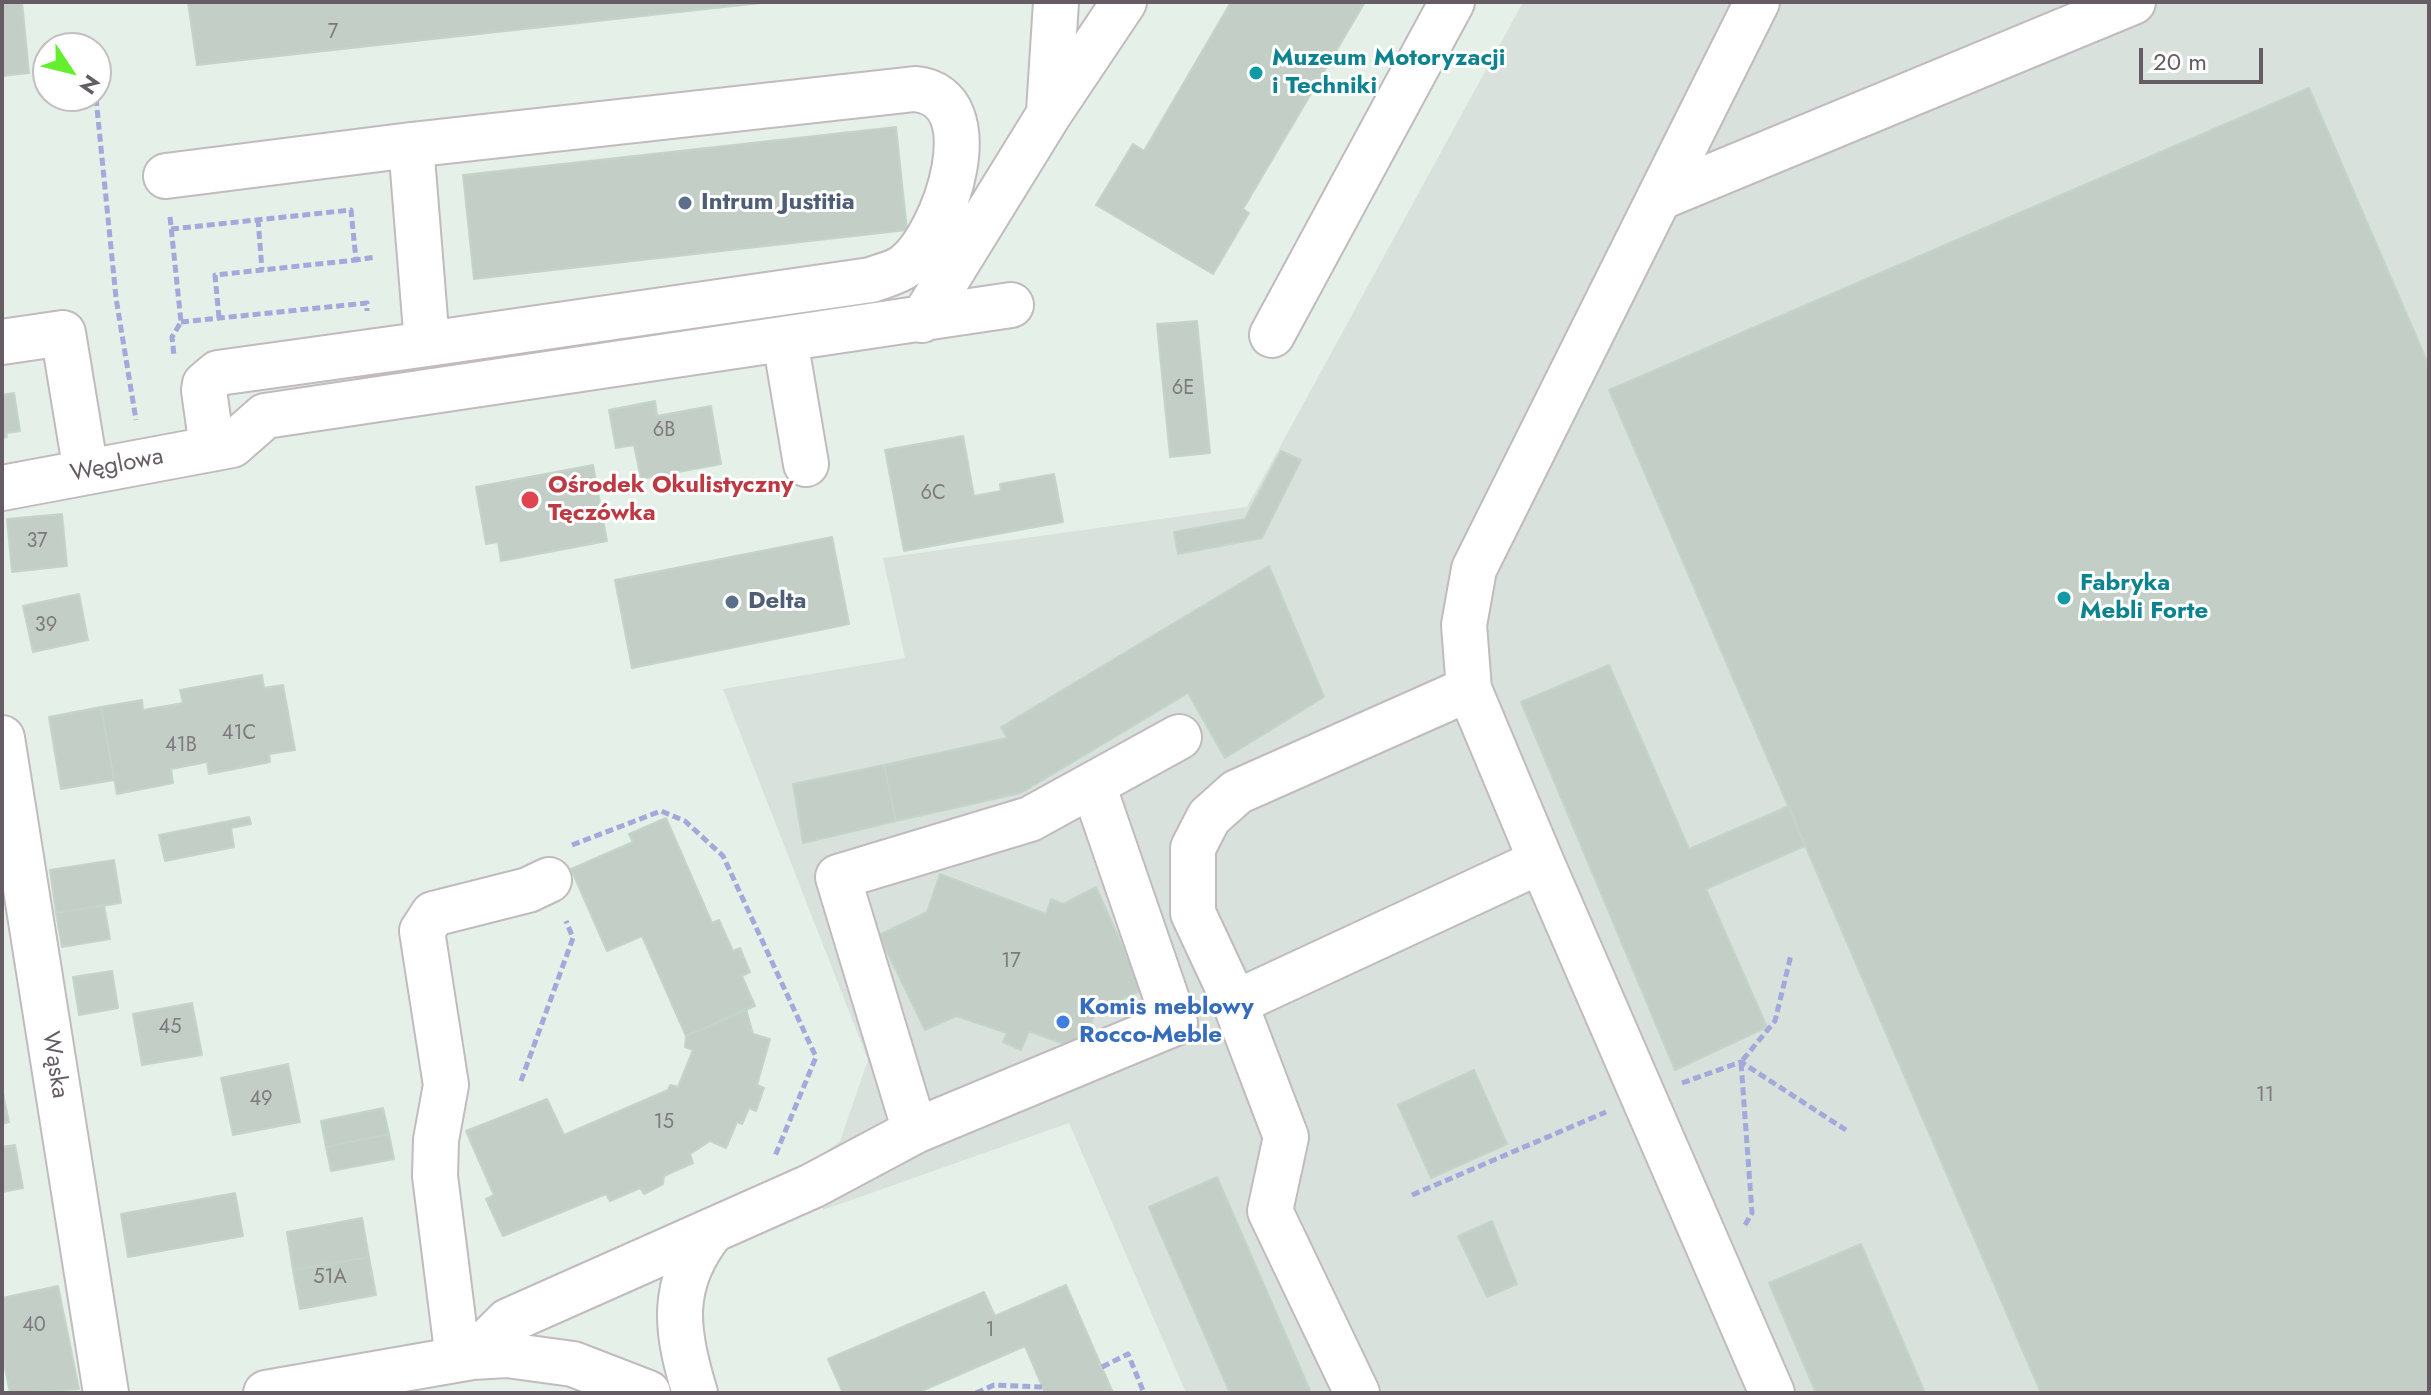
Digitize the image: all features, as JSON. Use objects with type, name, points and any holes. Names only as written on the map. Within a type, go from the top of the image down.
[{"type":"street","points":[[1049,114],[1056,2]]},
{"type":"street","points":[[922,320],[1049,114],[1124,2]]},
{"type":"street","points":[[1272,335],[1452,2]]},
{"type":"street","points":[[1757,2],[1474,569],[1464,625],[1469,689],[1772,1393]]},
{"type":"street","points":[[1659,198],[2133,2]]},
{"type":"street","points":[[166,176],[411,145],[915,89],[942,96],[949,104],[958,142],[956,166],[929,240],[904,267],[871,280],[218,373],[205,384],[204,390],[222,446],[265,416],[1011,305]]},
{"type":"street","points":[[411,145],[427,344]]},
{"type":"street","points":[[2,342],[63,333],[86,472]]},
{"type":"street","points":[[785,340],[806,464]]},
{"type":"street","name":"Węglowa","points":[[2,488],[222,446]]},
{"type":"street","points":[[1357,1393],[1270,1211],[1286,1137],[1235,1003],[1193,913],[1193,848],[1209,817],[1237,792],[1469,689]]},
{"type":"street","points":[[915,1131],[838,877],[1030,819],[1179,737]]},
{"type":"street","name":"Wąska","points":[[2,738],[106,1393]]},
{"type":"street","points":[[465,1358],[508,1321],[812,1186],[915,1131],[1175,1023],[1093,785]]},
{"type":"street","points":[[1235,1003],[1541,861]]},
{"type":"street","points":[[465,1358],[435,1176],[436,1140],[446,1085],[422,931],[433,914],[528,890],[549,880]]},
{"type":"street","points":[[695,1393],[686,1362],[679,1306],[687,1270],[711,1232]]},
{"type":"street","points":[[266,1393],[465,1358],[519,1356],[573,1364],[648,1393]]},
{"type":"path","points":[[97,112],[116,298],[136,420]]},
{"type":"path","points":[[166,176],[181,322],[172,337],[175,367]]},
{"type":"path","points":[[171,229],[351,210],[356,260]]},
{"type":"path","points":[[258,219],[262,270]]},
{"type":"path","points":[[219,318],[215,275],[420,251]]},
{"type":"path","points":[[521,1081],[573,938],[549,880],[573,845],[661,811],[685,821],[723,856],[816,1057],[774,1159]]},
{"type":"path","points":[[1745,1236],[1744,1227],[1752,1213],[1741,1062],[1775,1021],[1791,955]]},
{"type":"path","points":[[1102,1367],[1128,1354],[1144,1393]]},
{"type":"path","points":[[976,1393],[994,1385],[1042,1387]]},
{"type":"shaded area","points":[[1523,2],[2429,2],[2429,1393],[1186,1393],[1069,1123],[823,1210],[805,1168],[840,1141],[868,1060],[723,689],[905,658],[883,558],[1247,507]]},
{"type":"building","points":[[2,2],[22,2],[29,73],[2,76]]},
{"type":"building","points":[[188,2],[770,2],[197,65]]},
{"type":"building","name":"Muzeum Motoryzacji i Techniki","points":[[1231,2],[1365,2],[1243,209],[1249,213],[1213,274],[1096,205],[1133,144],[1144,151]]},
{"type":"building","name":"Fabryka Mebli Forte","points":[[2309,88],[2429,366],[2429,1393],[2041,1393],[1609,390]]},
{"type":"building","name":"Intrum Justitia","points":[[896,127],[907,230],[474,279],[463,175]]},
{"type":"building","points":[[1197,321],[1210,453],[1170,457],[1157,324]]},
{"type":"building","points":[[14,393],[20,431],[6,433],[7,437],[2,438],[2,395]]},
{"type":"building","points":[[655,401],[657,416],[711,406],[721,464],[641,479],[634,445],[616,448],[609,410]]},
{"type":"building","points":[[963,436],[974,496],[1001,491],[1000,484],[1054,474],[1063,522],[904,551],[885,450]]},
{"type":"building","points":[[1281,451],[1301,460],[1262,538],[1178,554],[1174,532],[1245,519]]},
{"type":"building","points":[[593,465],[607,541],[501,561],[498,542],[486,544],[476,487]]},
{"type":"building","points":[[62,514],[67,566],[12,572],[7,519]]},
{"type":"building","name":"Delta","points":[[832,537],[849,624],[632,668],[615,580]]},
{"type":"building","points":[[1269,566],[1324,697],[1225,758],[1188,693],[1021,793],[896,821],[884,765],[1007,738],[1001,727]]},
{"type":"building","points":[[79,594],[88,640],[33,652],[23,606]]},
{"type":"building","points":[[1609,665],[1689,849],[1789,806],[1805,846],[1706,889],[1767,1027],[1675,1070],[1521,702]]},
{"type":"building","points":[[262,675],[264,688],[283,685],[295,750],[269,754],[270,762],[209,774],[207,762],[171,769],[173,783],[117,794],[101,707],[142,700],[143,710],[183,703],[180,690]]},
{"type":"building","points":[[101,707],[114,780],[61,789],[49,717]]},
{"type":"building","points":[[884,765],[896,821],[803,843],[793,784]]},
{"type":"building","points":[[249,817],[251,824],[231,828],[234,847],[165,861],[159,835]]},
{"type":"building","points":[[666,818],[712,923],[719,920],[733,951],[740,948],[750,972],[742,976],[755,1006],[686,1036],[642,936],[607,951],[571,869],[633,842],[629,834]]},
{"type":"building","points":[[114,860],[121,903],[56,913],[50,870]]},
{"type":"building","points":[[940,874],[1046,914],[1051,899],[1063,904],[1096,887],[1142,990],[1095,1012],[1083,1051],[1029,1031],[1021,1050],[1003,1042],[1007,1033],[956,1016],[925,1030],[879,935],[927,912]]},
{"type":"building","points":[[104,905],[110,939],[62,947],[56,913]]},
{"type":"building","points":[[112,971],[118,1008],[79,1015],[73,977]]},
{"type":"building","points":[[192,1003],[202,1055],[142,1065],[133,1014]]},
{"type":"building","points":[[746,1009],[753,1034],[770,1039],[757,1085],[764,1088],[756,1111],[749,1108],[742,1124],[737,1122],[726,1148],[710,1141],[690,1154],[693,1163],[664,1176],[663,1184],[644,1194],[640,1188],[610,1201],[606,1194],[503,1236],[486,1199],[494,1195],[466,1131],[547,1099],[564,1135],[668,1090],[670,1085],[678,1087],[693,1050],[685,1047],[686,1036]]},
{"type":"building","points":[[288,1064],[300,1122],[233,1135],[221,1078]]},
{"type":"building","points":[[1474,1070],[1507,1144],[1431,1178],[1398,1105]]},
{"type":"building","points":[[2,1089],[9,1122],[2,1124]]},
{"type":"building","points":[[383,1108],[389,1134],[326,1147],[321,1121]]},
{"type":"building","points":[[389,1134],[394,1159],[331,1171],[326,1147]]},
{"type":"building","points":[[15,1145],[23,1188],[2,1192],[2,1147]]},
{"type":"building","points":[[1217,1177],[1311,1393],[1230,1393],[1149,1207]]},
{"type":"building","points":[[235,1193],[243,1236],[128,1257],[121,1214]]},
{"type":"building","points":[[362,1218],[369,1257],[293,1270],[287,1232]]},
{"type":"building","points":[[1492,1221],[1517,1284],[1487,1297],[1458,1236]]},
{"type":"building","points":[[1861,1244],[1925,1393],[1816,1393],[1769,1283]]},
{"type":"building","points":[[369,1257],[376,1295],[300,1309],[293,1270]]},
{"type":"building","points":[[1066,1285],[1113,1393],[1045,1393],[1025,1346],[917,1393],[843,1393],[828,1359],[984,1292],[995,1316]]},
{"type":"building","points":[[58,1286],[79,1389],[10,1393],[2,1353],[2,1298]]},
{"type":"place","name":"Muzeum Motoryzacji i Techniki","points":[[1256,73]]},
{"type":"place","name":"Intrum Justitia","points":[[685,203]]},
{"type":"place","name":"Ośrodek Okulistyczny Tęczówka","points":[[530,500]]},
{"type":"place","name":"Fabryka Mebli Forte","points":[[2064,598]]},
{"type":"place","name":"Delta","points":[[732,602]]},
{"type":"place","name":"Komis meblowy Rocco-Meble","points":[[1063,1022]]}]
